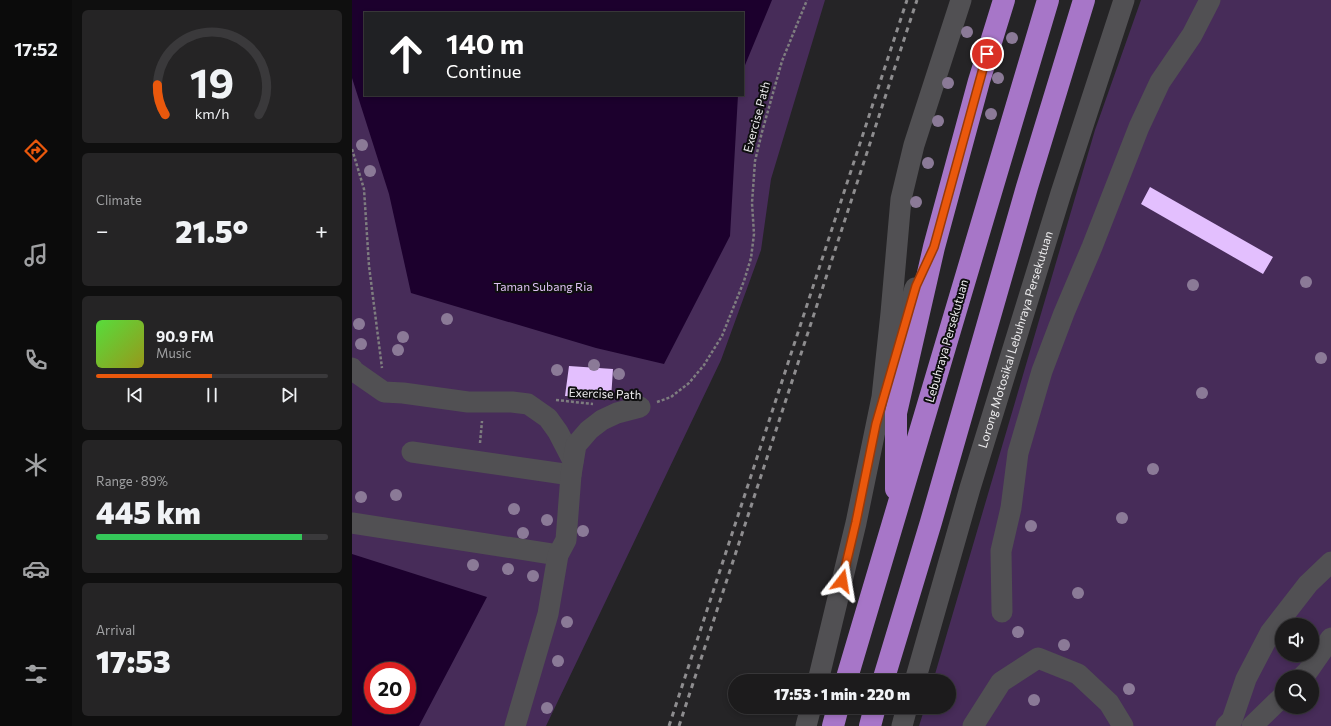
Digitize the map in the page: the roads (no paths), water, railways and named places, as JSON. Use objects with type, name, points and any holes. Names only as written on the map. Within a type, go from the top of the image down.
[{"type":"highway","points":[[896,514],[896,413],[934,247],[979,81],[1004,0]]},
{"type":"highway","name":"Lebuhraya Persekutuan","points":[[848,674],[1048,0]]},
{"type":"highway","points":[[885,674],[931,522],[1027,187],[1084,0]]},
{"type":"highway","points":[[833,726],[836,714]]},
{"type":"highway","points":[[870,726],[873,714]]},
{"type":"lane","points":[[820,674],[856,522],[882,397],[901,199],[914,145],[961,0]]},
{"type":"lane","name":"Lorong Motosikal Lebuhraya Persekutuan","points":[[917,674],[972,480],[1061,193],[1124,0]]},
{"type":"lane","points":[[1002,612],[1001,551],[1011,508],[1018,453],[1042,371],[1139,127],[1160,82],[1192,35],[1210,0]]},
{"type":"lane","points":[[876,424],[916,286],[934,247]]},
{"type":"lane","points":[[352,368],[384,392],[403,393],[468,402],[512,402],[528,404],[548,418],[558,432],[572,468]]},
{"type":"lane","points":[[515,726],[548,614],[558,555],[566,540],[572,468],[576,445],[589,430],[602,420],[617,413],[640,407]]},
{"type":"lane","points":[[412,452],[477,461],[572,468]]},
{"type":"lane","points":[[352,523],[558,555]]},
{"type":"lane","points":[[1226,726],[1232,720],[1246,679],[1270,633],[1308,584],[1331,562]]},
{"type":"lane","points":[[1309,670],[1331,638]]},
{"type":"lane","points":[[973,726],[1001,682],[1038,658],[1078,674],[1109,703],[1123,726]]},
{"type":"lane","points":[[1252,726],[1275,704]]},
{"type":"lane","points":[[806,726],[809,714]]},
{"type":"lane","points":[[902,726],[905,714]]},
{"type":"railway","points":[[669,726],[907,0]]},
{"type":"railway","points":[[679,726],[917,0]]},
{"type":"park label","name":"Taman Subang Ria","points":[[543,287]]}]
